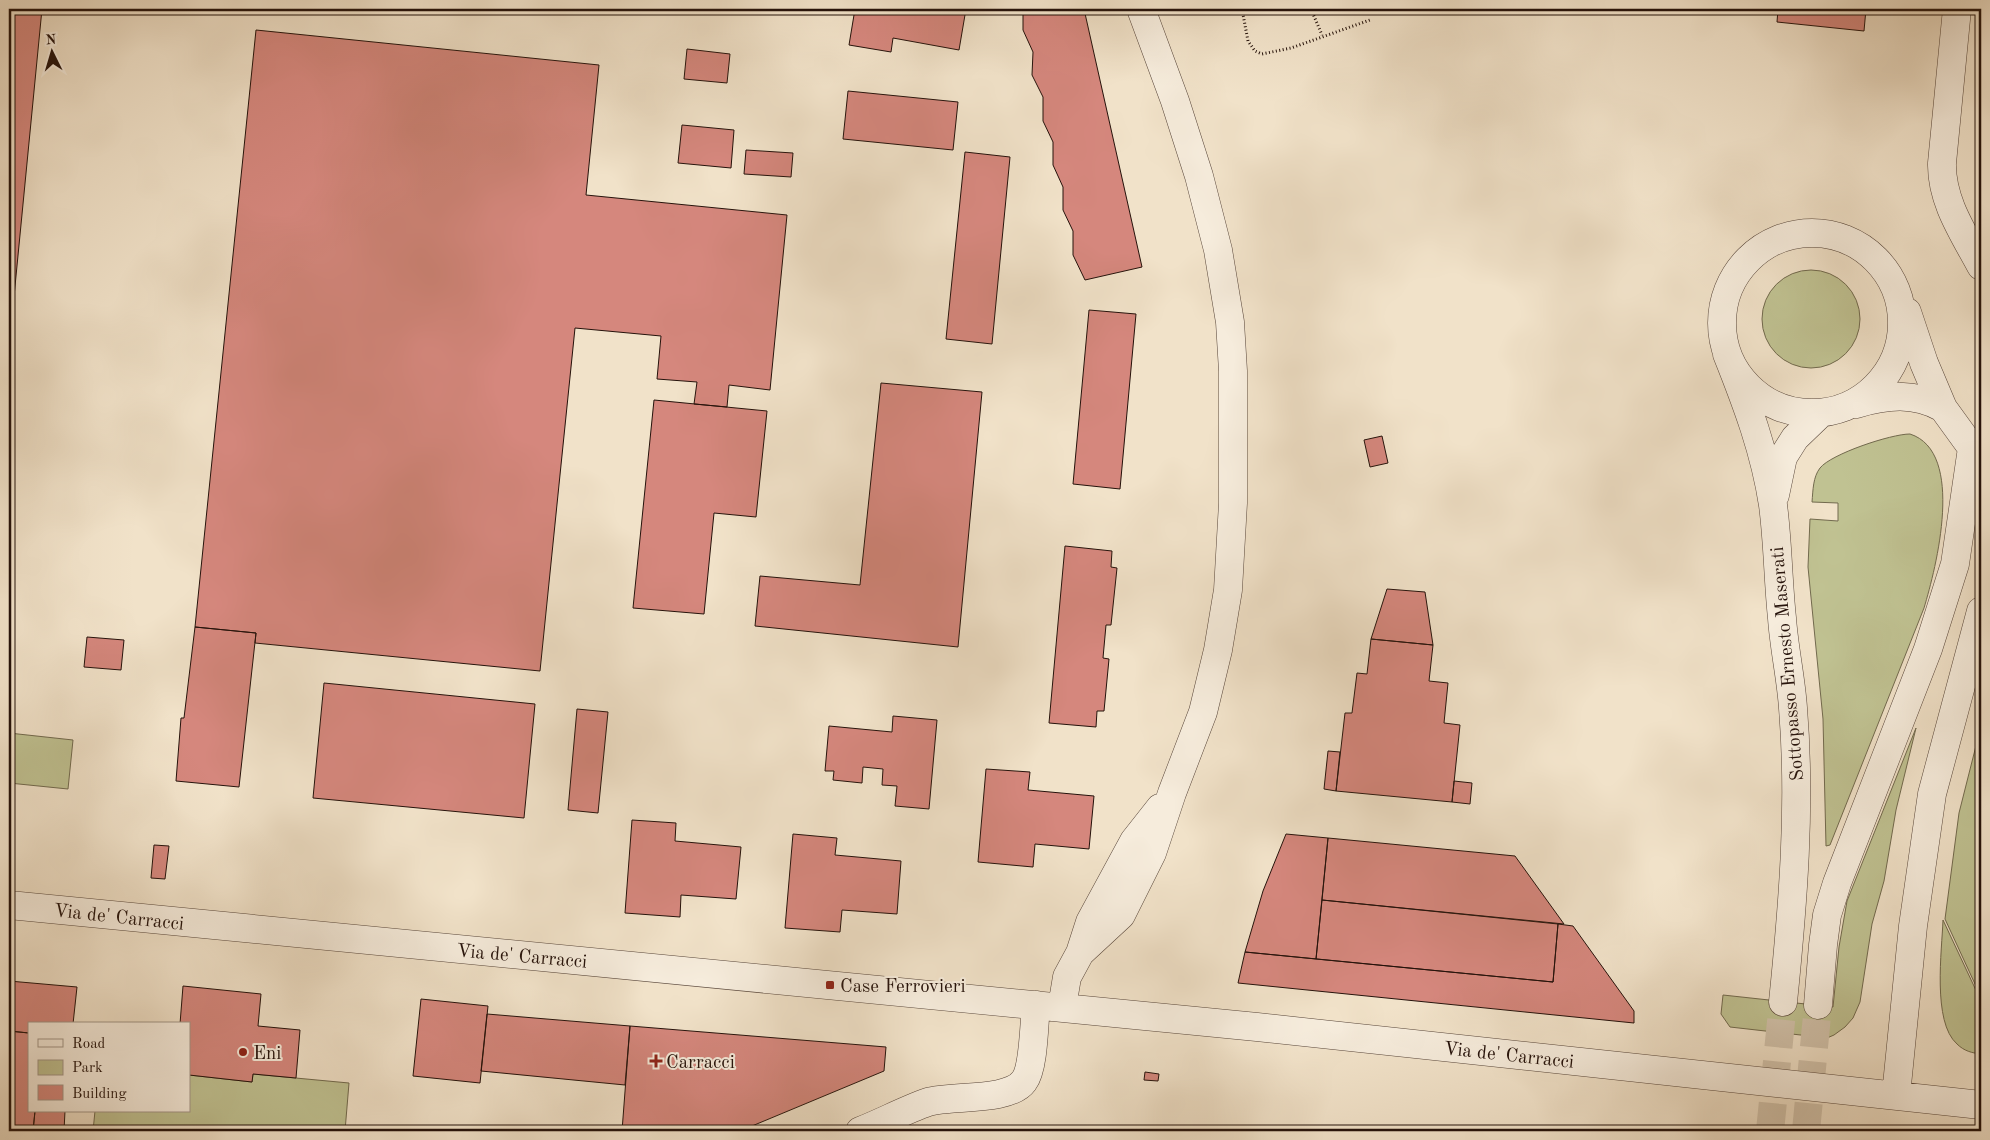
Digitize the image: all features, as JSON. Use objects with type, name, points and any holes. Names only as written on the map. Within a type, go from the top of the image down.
[{"type":"street","points":[[860,1131],[929,1102],[990,1094],[1017,1088],[1024,1081],[1049,1006],[1080,953],[1090,922],[1134,841],[1172,793],[1203,712],[1218,650],[1228,590],[1233,503],[1233,371],[1229,313],[1218,250],[1202,185],[1176,100],[1141,9]]},
{"type":"street","points":[[1957,9],[1942,163],[1943,185],[1949,204],[1981,266]]},
{"type":"street","points":[[1943,408],[1928,400],[1900,396],[1872,399],[1821,413],[1798,412],[1775,405],[1754,393],[1738,376],[1727,354],[1722,329],[1724,304],[1733,279],[1748,259],[1769,244],[1795,234],[1823,233],[1850,241],[1873,256],[1890,277],[1905,306],[1924,363],[1943,408],[1972,448],[1981,474]]},
{"type":"street","points":[[1848,406],[1870,392],[1887,374],[1899,351],[1903,326],[1900,300],[1890,277]]},
{"type":"street","name":"Sottopasso Ernesto Maserati","points":[[1727,354],[1751,413],[1759,440],[1773,506],[1782,620],[1793,707],[1797,792],[1796,867],[1783,1002]]},
{"type":"street","name":"Sottopasso Ernesto Maserati","points":[[1773,506],[1783,457],[1795,438],[1821,413]]},
{"type":"street","points":[[1818,1006],[1827,915],[1837,883],[1928,650],[1955,564],[1972,448]]},
{"type":"street","points":[[1896,1095],[1913,926],[1932,794],[1981,611]]},
{"type":"street","name":"Via de' Carracci","points":[[9,905],[1049,1006],[1624,1065],[1981,1105]]},
{"type":"path","points":[[1242,9],[1248,41],[1258,53],[1285,49],[1370,20]]},
{"type":"path","points":[[1311,9],[1322,35]]},
{"type":"green space","points":[[1811,270],[1830,274],[1846,284],[1856,300],[1860,319],[1856,338],[1846,354],[1830,364],[1811,368],[1792,364],[1776,354],[1766,338],[1762,319],[1766,300],[1776,284],[1792,274]]},
{"type":"green space","points":[[1910,434],[1927,445],[1938,463],[1942,486],[1942,513],[1940,540],[1935,566],[1924,608],[1830,845],[1826,846],[1823,719],[1808,567],[1810,519],[1838,521],[1838,503],[1812,502],[1814,484],[1820,468],[1836,457],[1876,441]]},
{"type":"green space","points":[[1981,726],[1981,997],[1945,919],[1959,813]]},
{"type":"green space","points":[[1916,728],[1896,810],[1884,881],[1872,924],[1860,1002],[1853,1018],[1845,1027],[1827,1038],[1730,1027],[1721,1014],[1723,995],[1833,1007],[1839,947],[1847,901]]},
{"type":"green space","points":[[9,733],[73,740],[68,789],[9,783]]},
{"type":"green space","points":[[1943,920],[1981,1001],[1981,1054],[1968,1051],[1957,1044],[1949,1034],[1944,1020],[1940,985]]},
{"type":"green space","points":[[253,1074],[349,1083],[345,1131],[93,1131],[95,1112],[190,1112],[190,1075],[252,1082]]},
{"type":"building","points":[[9,9],[42,9],[9,348]]},
{"type":"building","points":[[855,9],[966,9],[959,50],[893,38],[891,52],[849,45]]},
{"type":"building","points":[[1023,9],[1084,9],[1142,267],[1085,280],[1073,255],[1073,231],[1063,210],[1063,187],[1053,165],[1053,142],[1043,121],[1043,97],[1032,75],[1033,52],[1023,30]]},
{"type":"building","points":[[1778,9],[1866,9],[1864,31],[1777,22]]},
{"type":"building","points":[[256,30],[599,65],[586,195],[787,215],[770,390],[729,385],[727,407],[694,404],[697,382],[657,379],[661,336],[575,328],[540,671],[255,643],[256,633],[195,627]]},
{"type":"building","points":[[687,49],[730,54],[727,83],[684,79]]},
{"type":"building","points":[[848,91],[958,102],[953,150],[843,139]]},
{"type":"building","points":[[682,125],[734,130],[731,168],[678,163]]},
{"type":"building","points":[[746,150],[793,153],[791,177],[744,174]]},
{"type":"building","points":[[965,152],[1010,157],[992,344],[946,339]]},
{"type":"building","points":[[1089,310],[1136,314],[1120,489],[1073,484]]},
{"type":"building","points":[[881,383],[982,392],[958,647],[755,626],[760,576],[860,585]]},
{"type":"building","points":[[654,400],[767,411],[756,517],[714,513],[704,614],[633,608]]},
{"type":"building","points":[[1382,436],[1388,463],[1370,467],[1364,440]]},
{"type":"building","points":[[1065,546],[1112,551],[1111,567],[1117,568],[1111,625],[1106,625],[1103,658],[1109,659],[1104,711],[1097,711],[1096,727],[1049,723]]},
{"type":"building","points":[[1387,589],[1425,592],[1433,645],[1371,639]]},
{"type":"building","points":[[195,627],[256,633],[239,787],[176,781],[181,718],[184,718]]},
{"type":"building","points":[[87,637],[124,640],[121,670],[84,667]]},
{"type":"building","points":[[1371,639],[1433,645],[1429,681],[1448,683],[1444,723],[1460,725],[1452,802],[1336,791],[1345,713],[1352,713],[1357,673],[1367,674]]},
{"type":"building","points":[[324,683],[535,704],[524,818],[313,798]]},
{"type":"building","points":[[577,709],[608,712],[598,813],[568,810]]},
{"type":"building","points":[[893,716],[937,720],[929,809],[895,806],[897,786],[882,785],[883,769],[863,767],[862,783],[833,780],[834,771],[825,771],[829,726],[892,732]]},
{"type":"building","points":[[1328,751],[1340,752],[1336,791],[1324,789]]},
{"type":"building","points":[[986,769],[1030,772],[1028,790],[1094,796],[1089,849],[1035,844],[1033,867],[978,862]]},
{"type":"building","points":[[1454,781],[1472,783],[1470,804],[1452,802]]},
{"type":"building","points":[[632,820],[676,823],[675,841],[741,847],[736,899],[681,895],[680,917],[625,913]]},
{"type":"building","points":[[793,834],[837,838],[835,855],[901,861],[897,914],[842,910],[840,932],[785,928]]},
{"type":"building","points":[[1286,834],[1328,838],[1316,959],[1245,952],[1263,891]]},
{"type":"building","points":[[1328,838],[1515,856],[1564,924],[1322,900]]},
{"type":"building","points":[[154,845],[169,846],[165,879],[151,878]]},
{"type":"building","points":[[1322,900],[1558,924],[1553,982],[1316,959]]},
{"type":"building","points":[[1558,924],[1573,926],[1634,1011],[1634,1023],[1238,983],[1245,952],[1553,982]]},
{"type":"building","points":[[9,981],[77,987],[73,1022],[28,1022],[28,1033],[9,1031]]},
{"type":"building","name":"Eni","points":[[183,986],[261,994],[258,1026],[300,1030],[296,1078],[253,1074],[252,1082],[190,1075],[190,1022],[180,1022]]},
{"type":"building","points":[[421,999],[488,1006],[480,1083],[413,1076]]},
{"type":"building","points":[[487,1014],[630,1026],[625,1085],[481,1071]]},
{"type":"building","points":[[630,1026],[886,1047],[884,1071],[740,1131],[622,1131]]},
{"type":"building","points":[[9,1031],[28,1033],[28,1112],[35,1112],[33,1131],[9,1131]]},
{"type":"building","points":[[1145,1072],[1159,1074],[1158,1081],[1144,1080]]},
{"type":"building","points":[[35,1112],[65,1112],[64,1131],[33,1131]]},
{"type":"tunnel","points":[[1770,1131],[1783,1002]]},
{"type":"tunnel","points":[[1806,1131],[1818,1005]]},
{"type":"place","name":"Case Ferrovieri","points":[[830,985]]},
{"type":"place","name":"Eni","points":[[243,1052]]},
{"type":"place","name":"Carracci","points":[[656,1061]]}]
